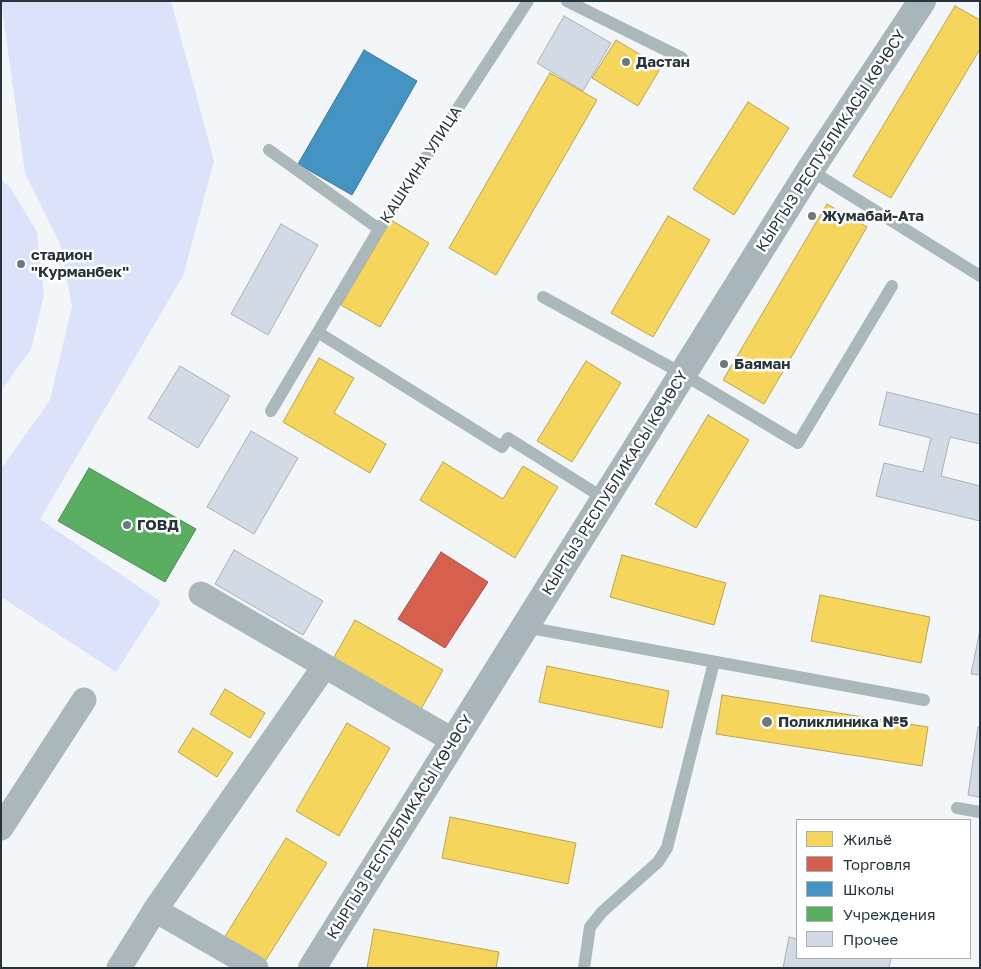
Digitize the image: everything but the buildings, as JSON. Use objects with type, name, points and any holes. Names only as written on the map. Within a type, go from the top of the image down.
[{"type":"main road","name":"КЫРГЫЗ РЕСПУБЛИКАСЫ КӨЧӨСҮ","points":[[312,968],[810,170],[922,1]]},
{"type":"street","points":[[201,594],[454,741]]},
{"type":"street","points":[[119,968],[155,910],[324,667]]},
{"type":"street","points":[[1,828],[84,700]]},
{"type":"street","points":[[155,910],[256,968]]},
{"type":"lane","name":"КАШКИНА УЛИЦА","points":[[271,411],[379,229],[528,1]]},
{"type":"lane","points":[[567,1],[682,58]]},
{"type":"lane","points":[[269,150],[379,229]]},
{"type":"lane","points":[[810,170],[980,276]]},
{"type":"lane","points":[[543,297],[683,374],[798,443],[892,286]]},
{"type":"lane","points":[[319,333],[502,447],[508,438],[605,499]]},
{"type":"lane","points":[[525,627],[924,700]]},
{"type":"lane","points":[[584,968],[590,927],[602,912],[658,862],[668,848],[714,662]]},
{"type":"lane","points":[[957,808],[980,812]]},
{"type":"shaded area","points":[[1,1],[171,1],[214,161],[183,276],[40,519],[161,602],[116,672],[1,597],[1,469],[50,400],[72,306],[60,244],[25,173]]},
{"type":"shaded area","name":"стадион \"Курманбек\"","points":[[1,180],[10,187],[37,232],[44,295],[31,349],[1,391]]},
{"type":"place","name":"Дастан","points":[[626,62]]},
{"type":"place","name":"Жумабай-Ата","points":[[812,216]]},
{"type":"place","name":"стадион \"Курманбек\"","points":[[21,264]]},
{"type":"place","name":"Баяман","points":[[724,364]]},
{"type":"place","name":"ГОВД","points":[[127,525]]},
{"type":"place","name":"Поликлиника №5","points":[[767,722]]}]
